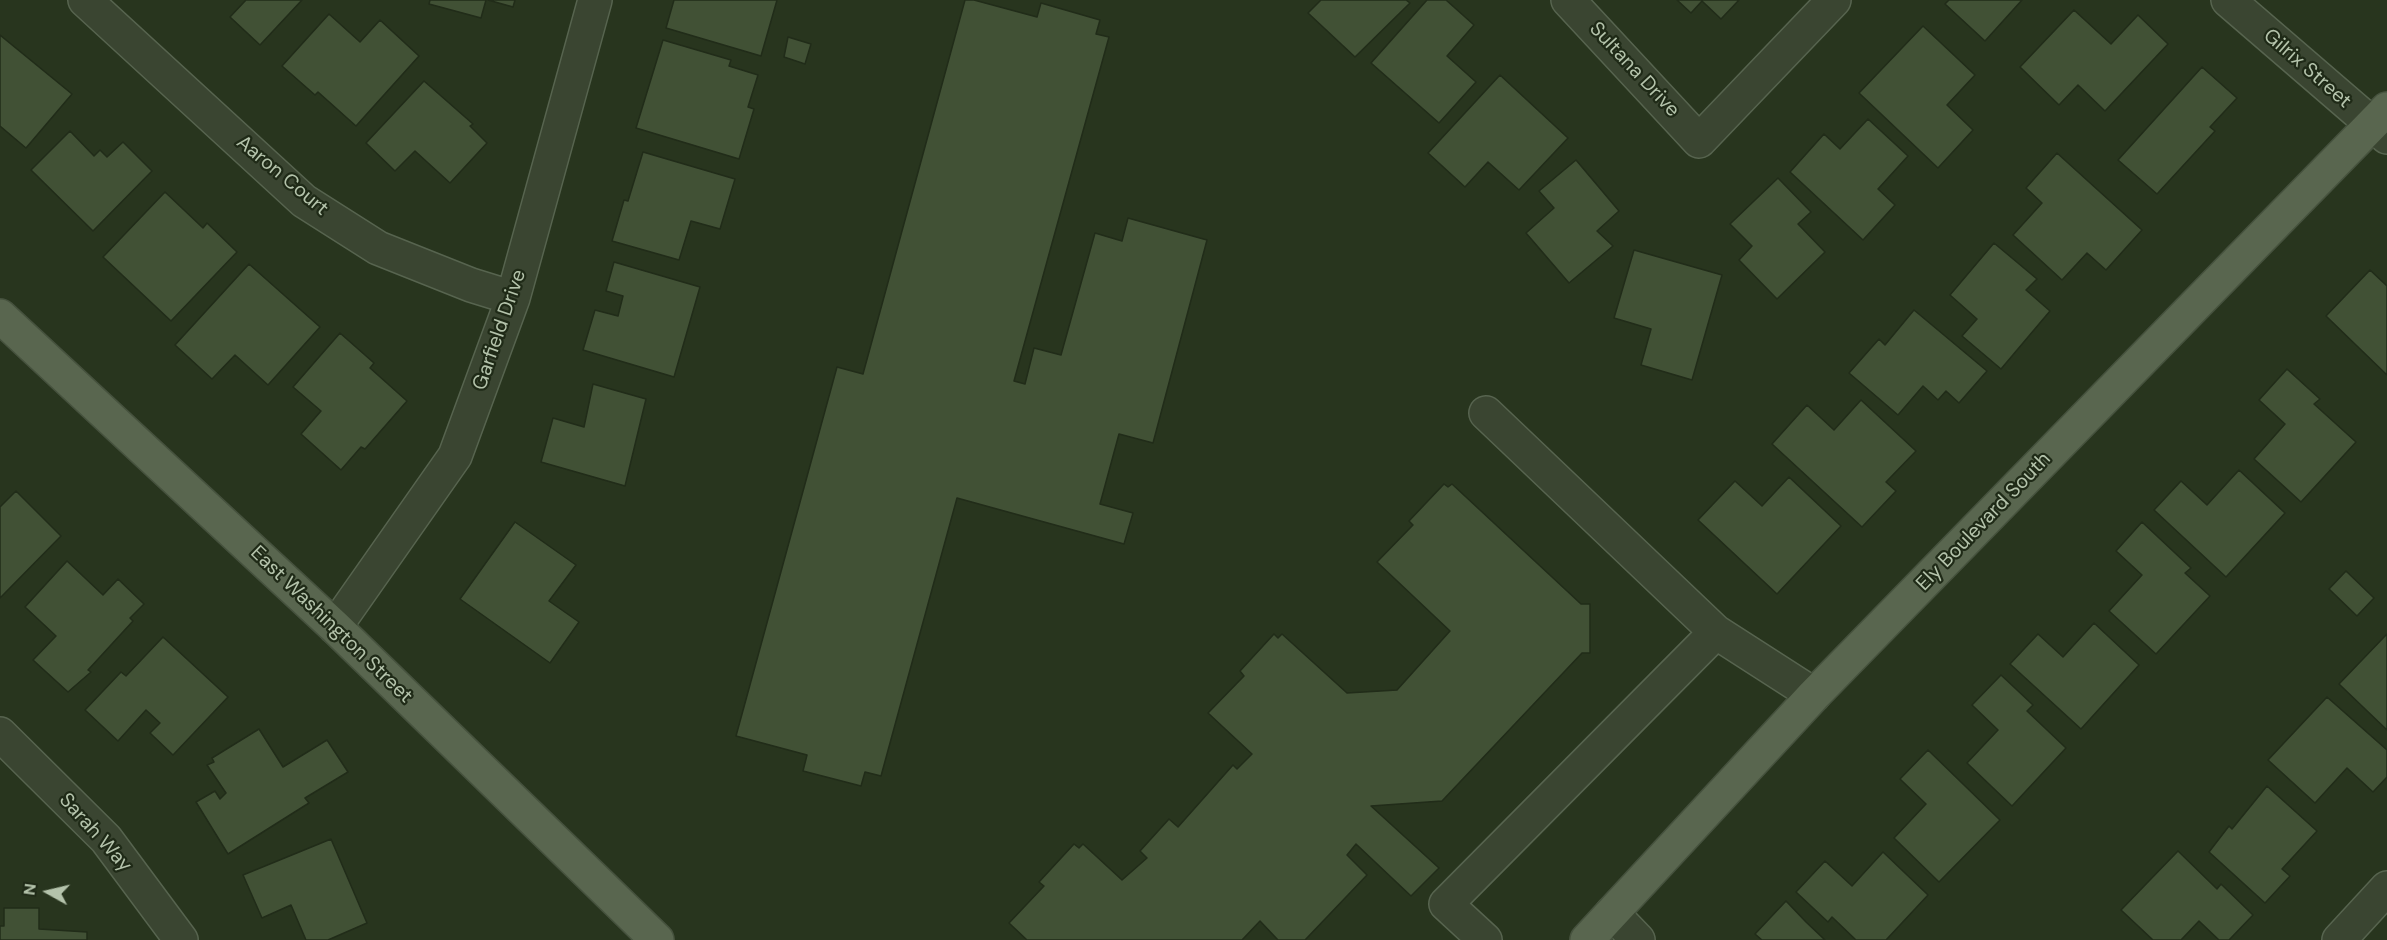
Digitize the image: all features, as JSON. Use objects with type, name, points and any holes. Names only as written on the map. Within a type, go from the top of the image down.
[{"type":"main road","name":"Ely Boulevard South","points":[[1587,940],[1814,695],[2382,124]]},
{"type":"main road","name":"East Washington Street","points":[[0,316],[335,627],[657,940]]},
{"type":"street","name":"Aaron Court","points":[[85,0],[304,201],[378,248],[471,285],[513,297]]},
{"type":"street","name":"Garfield Drive","points":[[335,627],[455,456],[513,297],[595,0]]},
{"type":"street","name":"Sultana Drive","points":[[1568,0],[1699,141],[1834,0]]},
{"type":"street","name":"Gilrix Street","points":[[2228,0],[2382,124]]},
{"type":"street","points":[[1485,413],[1716,632],[1814,695]]},
{"type":"street","points":[[1485,940],[1446,904],[1716,632]]},
{"type":"street","name":"Sarah Way","points":[[0,734],[106,839],[181,940]]},
{"type":"street","points":[[2338,940],[2387,888]]},
{"type":"street","points":[[1612,913],[1638,940]]},
{"type":"building","points":[[246,0],[302,0],[260,45],[230,17]]},
{"type":"building","points":[[430,0],[486,0],[481,18],[429,4]]},
{"type":"building","points":[[488,0],[515,0],[513,7]]},
{"type":"building","points":[[674,0],[777,0],[761,56],[666,28]]},
{"type":"building","points":[[965,0],[974,0],[1037,17],[1041,3],[1100,20],[1096,34],[1109,37],[1014,381],[1025,384],[1034,348],[1061,355],[1095,233],[1122,241],[1128,218],[1207,240],[1153,443],[1119,434],[1100,504],[1133,513],[1124,544],[957,498],[881,776],[865,772],[861,786],[803,771],[807,755],[736,736],[837,367],[863,374]]},
{"type":"building","points":[[1321,0],[1406,0],[1410,3],[1355,57],[1308,13]]},
{"type":"building","points":[[1427,0],[1446,0],[1474,25],[1447,56],[1476,82],[1439,123],[1371,63]]},
{"type":"building","points":[[1677,0],[1739,0],[1721,19],[1702,1],[1691,13]]},
{"type":"building","points":[[1949,0],[2022,0],[1985,41],[1945,4]]},
{"type":"building","points":[[2074,10],[2111,44],[2138,15],[2168,44],[2105,111],[2078,85],[2059,105],[2020,67]]},
{"type":"building","points":[[329,14],[360,42],[380,20],[419,56],[356,126],[318,92],[315,95],[282,66]]},
{"type":"building","points":[[1923,26],[1975,75],[1947,105],[1973,130],[1938,168],[1859,93]]},
{"type":"building","points":[[0,35],[72,94],[26,148],[0,126]]},
{"type":"building","points":[[788,37],[811,44],[805,64],[784,57]]},
{"type":"building","points":[[663,40],[731,60],[729,66],[758,75],[748,107],[754,109],[739,159],[636,128]]},
{"type":"building","points":[[2202,67],[2237,98],[2210,127],[2215,131],[2157,194],[2118,160]]},
{"type":"building","points":[[1500,75],[1568,138],[1519,190],[1488,162],[1465,187],[1428,153]]},
{"type":"building","points":[[424,81],[473,124],[470,126],[487,143],[450,183],[415,151],[395,171],[366,143]]},
{"type":"building","points":[[1868,119],[1908,156],[1878,189],[1895,205],[1863,240],[1790,172],[1824,134],[1840,149]]},
{"type":"building","points":[[70,131],[94,156],[100,150],[107,157],[123,142],[152,171],[93,231],[31,170]]},
{"type":"building","points":[[643,152],[735,179],[720,229],[691,221],[679,260],[612,241],[624,200],[628,201]]},
{"type":"building","points":[[2057,153],[2142,230],[2106,270],[2087,253],[2062,280],[2013,235],[2042,203],[2026,188]]},
{"type":"building","points":[[1576,160],[1619,211],[1597,231],[1613,246],[1569,283],[1526,233],[1554,208],[1539,191]]},
{"type":"building","points":[[1778,178],[1811,212],[1798,224],[1825,252],[1777,299],[1739,260],[1752,246],[1730,224]]},
{"type":"building","points":[[165,192],[203,228],[207,223],[237,252],[171,321],[103,257]]},
{"type":"building","points":[[1994,243],[2037,279],[2026,290],[2050,311],[2001,369],[1962,336],[1977,319],[1950,295]]},
{"type":"building","points":[[1634,250],[1722,275],[1692,380],[1641,365],[1651,329],[1614,318]]},
{"type":"building","points":[[614,262],[700,287],[674,377],[583,350],[595,310],[618,316],[623,296],[606,291]]},
{"type":"building","points":[[249,264],[320,327],[268,385],[235,355],[212,379],[175,345]]},
{"type":"building","points":[[2370,270],[2387,286],[2387,375],[2326,316]]},
{"type":"building","points":[[1914,310],[1987,371],[1959,403],[1946,391],[1938,400],[1923,386],[1898,415],[1849,373],[1879,339],[1885,345]]},
{"type":"building","points":[[340,333],[374,363],[370,368],[407,401],[365,449],[361,447],[341,470],[301,434],[321,411],[293,387]]},
{"type":"building","points":[[2287,369],[2320,399],[2314,404],[2356,442],[2301,502],[2254,459],[2285,424],[2259,400]]},
{"type":"building","points":[[593,384],[646,399],[625,486],[541,462],[553,418],[584,427]]},
{"type":"building","points":[[1861,400],[1916,451],[1886,482],[1896,491],[1862,527],[1772,444],[1807,405],[1834,430]]},
{"type":"building","points":[[2239,470],[2285,513],[2226,577],[2154,510],[2181,481],[2207,505]]},
{"type":"building","points":[[1789,477],[1841,526],[1777,594],[1698,520],[1735,481],[1762,506]]},
{"type":"building","points":[[1444,484],[1448,487],[1452,484],[1581,604],[1590,604],[1590,653],[1582,653],[1442,801],[1371,806],[1439,868],[1411,896],[1356,844],[1347,855],[1367,875],[1305,940],[1278,940],[1260,921],[1242,940],[1027,940],[1009,923],[1044,886],[1039,882],[1074,844],[1079,848],[1083,844],[1122,880],[1147,858],[1140,851],[1169,819],[1178,827],[1233,765],[1237,769],[1252,754],[1208,713],[1244,676],[1240,671],[1274,634],[1278,638],[1282,634],[1347,693],[1397,690],[1450,631],[1377,562],[1413,525],[1409,521]]},
{"type":"building","points":[[16,491],[61,536],[0,598],[0,507]]},
{"type":"building","points":[[515,522],[576,565],[549,601],[579,622],[550,663],[460,599]]},
{"type":"building","points":[[2142,522],[2191,568],[2185,573],[2210,596],[2156,654],[2109,611],[2142,575],[2116,551]]},
{"type":"building","points":[[67,561],[103,595],[118,579],[144,604],[130,618],[133,621],[88,670],[91,672],[68,692],[33,660],[56,636],[25,607]]},
{"type":"building","points":[[2346,571],[2374,598],[2357,616],[2329,589]]},
{"type":"building","points":[[2094,623],[2139,665],[2081,729],[2010,664],[2038,634],[2063,657]]},
{"type":"building","points":[[2387,634],[2387,730],[2339,684]]},
{"type":"building","points":[[163,637],[228,697],[173,755],[150,733],[160,723],[146,710],[118,741],[85,710],[121,672],[126,676]]},
{"type":"building","points":[[2001,675],[2033,705],[2027,711],[2066,748],[2012,806],[1967,763],[1998,730],[1972,705]]},
{"type":"building","points":[[2327,697],[2387,750],[2387,777],[2373,792],[2347,768],[2315,803],[2268,760]]},
{"type":"building","points":[[259,729],[283,767],[327,740],[348,772],[305,798],[309,803],[228,854],[196,802],[215,791],[220,799],[226,793],[207,765],[214,762],[212,758]]},
{"type":"building","points":[[1928,750],[2000,820],[1939,882],[1894,838],[1926,804],[1900,779]]},
{"type":"building","points":[[2267,786],[2317,831],[2282,869],[2290,876],[2265,903],[2209,852],[2229,826],[2232,829]]},
{"type":"building","points":[[331,839],[367,923],[328,940],[306,940],[291,905],[262,918],[243,875]]},
{"type":"building","points":[[2178,851],[2217,889],[2221,884],[2253,915],[2229,940],[2219,940],[2199,921],[2181,940],[2153,940],[2121,910]]},
{"type":"building","points":[[1883,852],[1928,895],[1886,940],[1856,940],[1832,917],[1828,922],[1796,892],[1825,861],[1852,886]]},
{"type":"building","points":[[1786,901],[1825,940],[1762,940],[1755,934]]},
{"type":"building","points":[[4,908],[39,908],[39,929],[87,932],[87,940],[0,940],[0,926],[4,926]]}]
